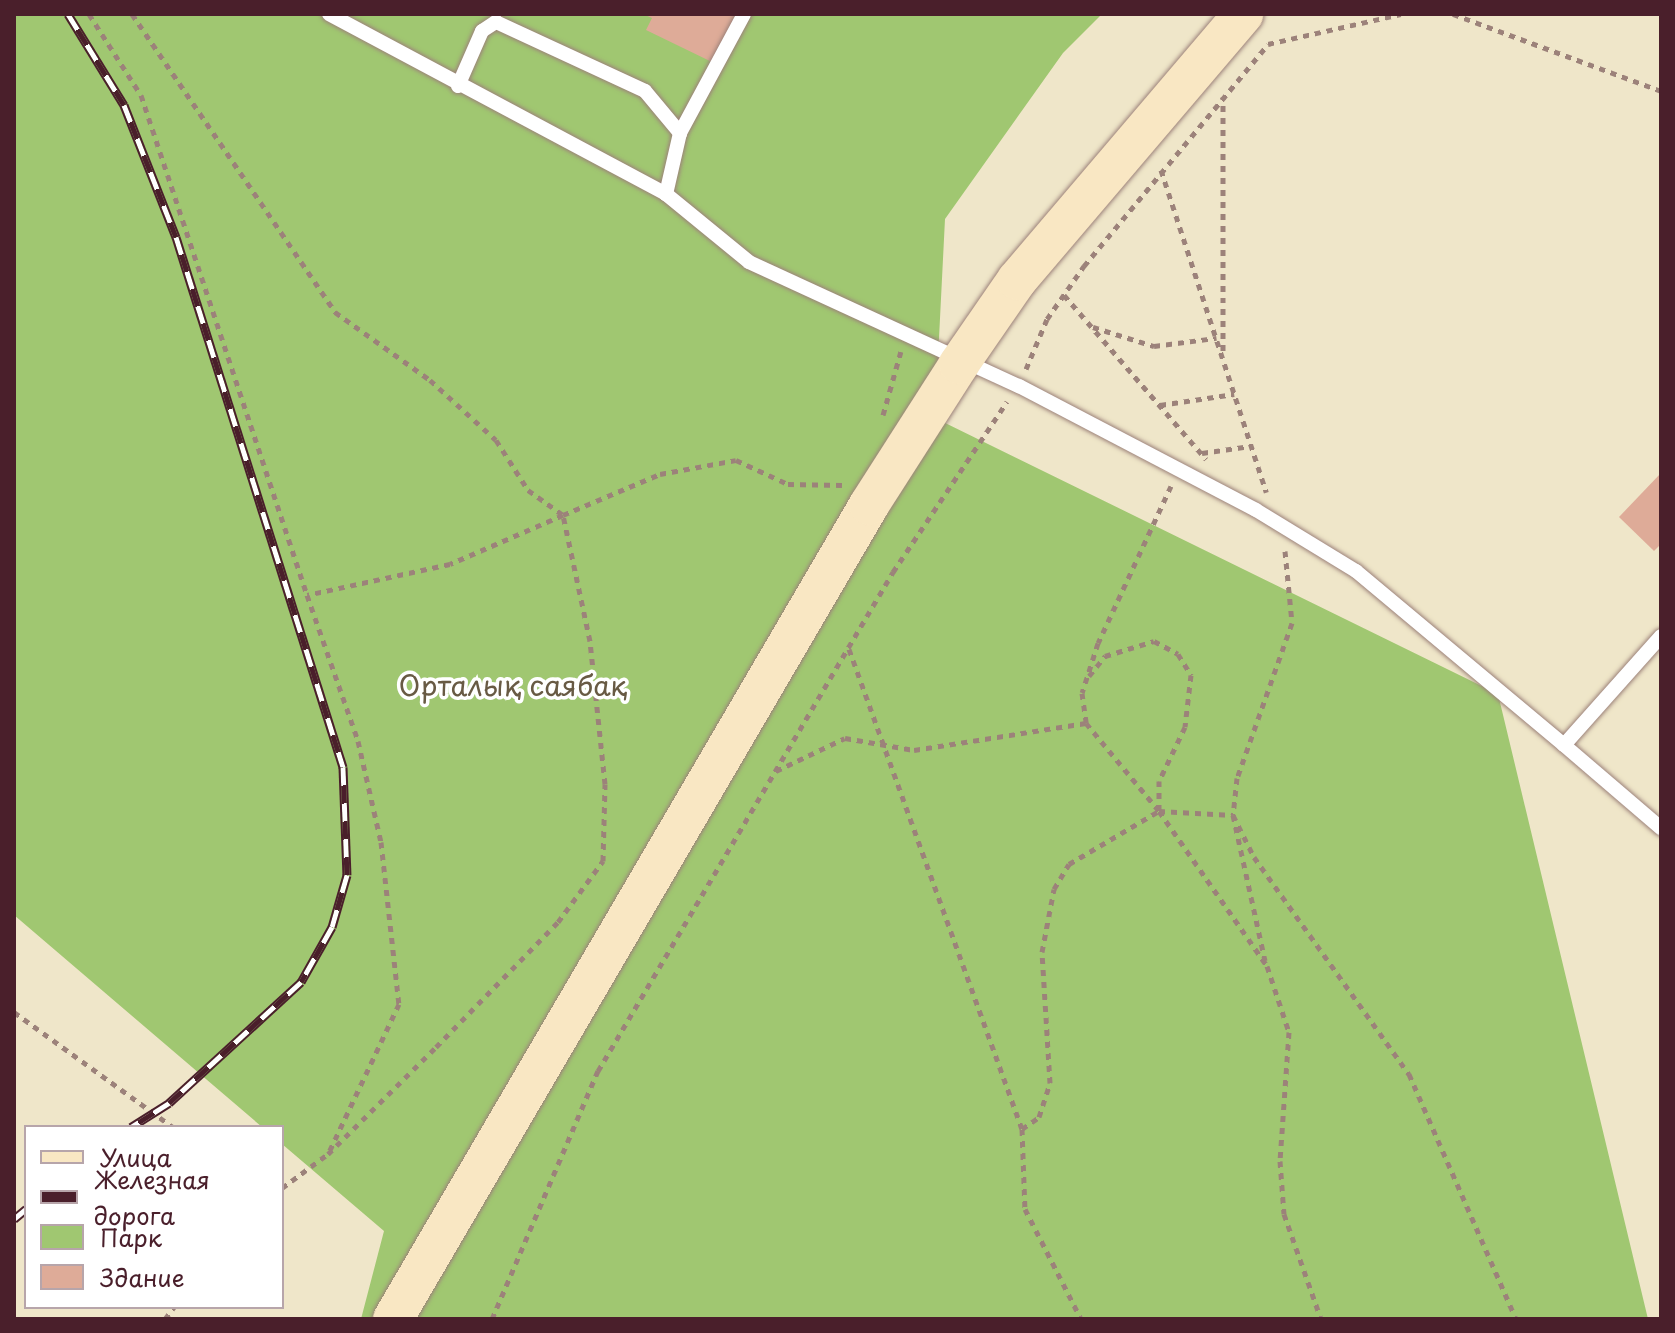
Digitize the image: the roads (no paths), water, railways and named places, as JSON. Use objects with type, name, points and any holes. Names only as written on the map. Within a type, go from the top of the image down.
[{"type":"main road","points":[[393,1319],[869,505],[959,364],[1017,280],[1243,14]]},
{"type":"lane","points":[[329,14],[458,86],[666,194],[749,262],[904,339],[1019,386],[1276,522],[1356,571],[1661,828]]},
{"type":"lane","points":[[666,194],[680,133],[744,14]]},
{"type":"lane","points":[[458,86],[482,31],[496,22],[645,91],[680,133]]},
{"type":"lane","points":[[1564,745],[1661,636]]},
{"type":"railway","points":[[68,14],[124,105],[176,237],[343,767],[347,875],[332,927],[301,982],[169,1103],[134,1125]]},
{"type":"railway","points":[[14,1219],[24,1211]]},
{"type":"park label","name":"Орталық саябақ","points":[[513,685]]}]
